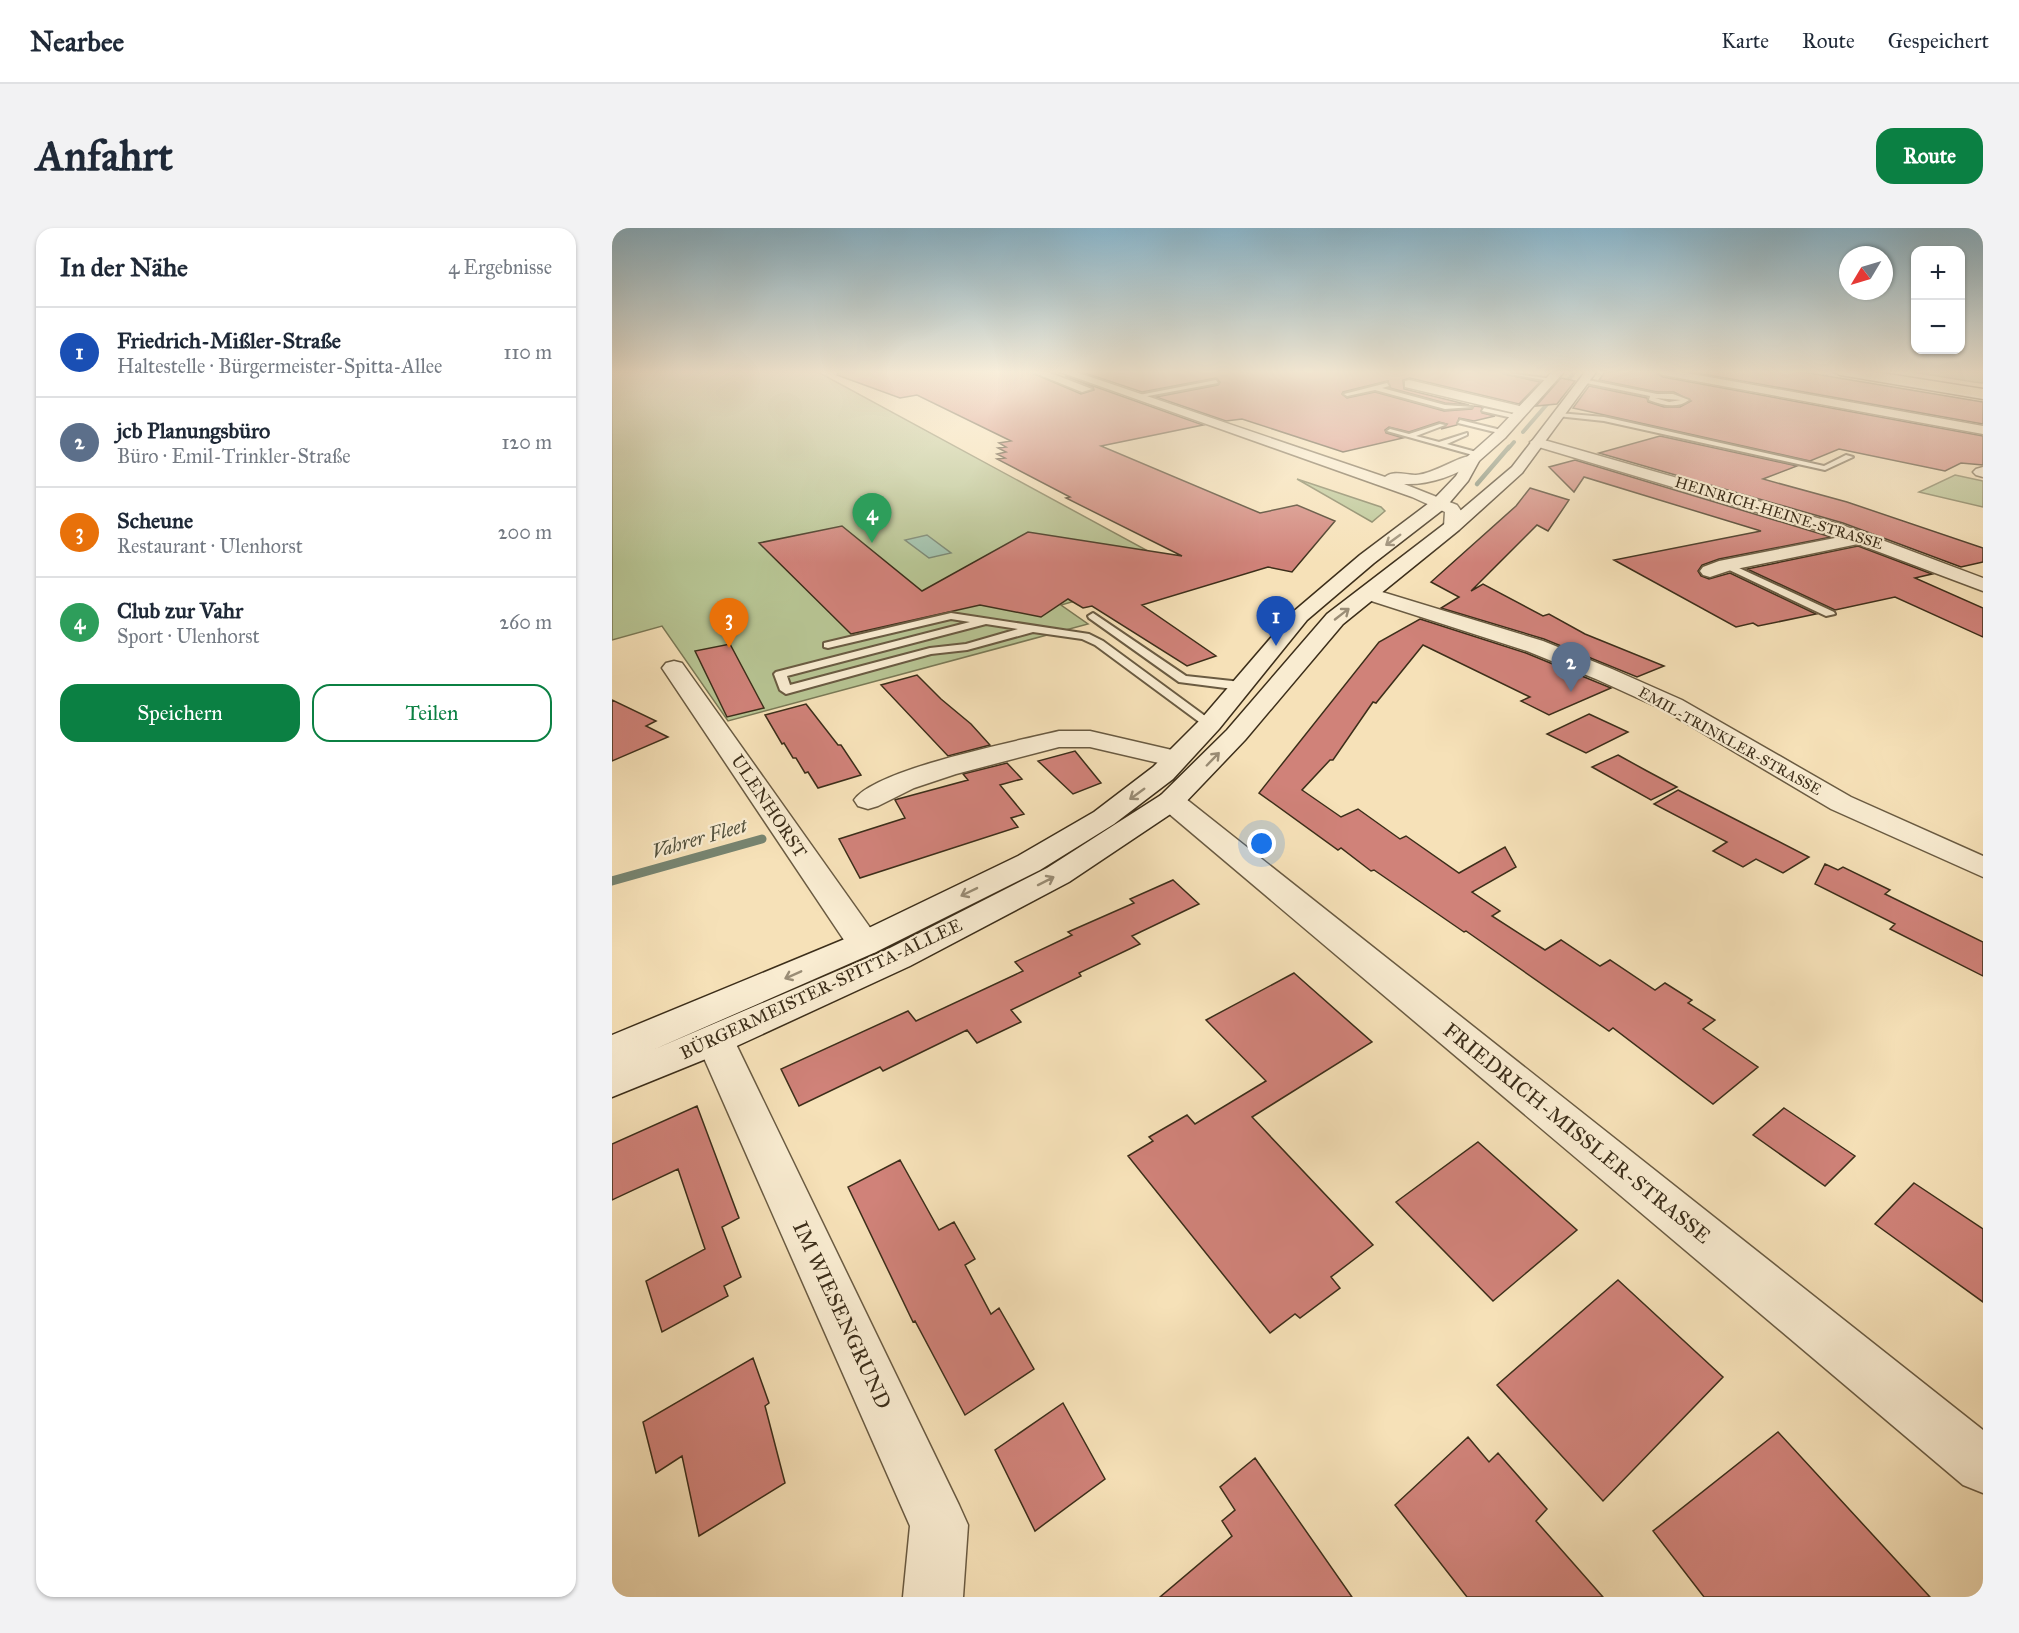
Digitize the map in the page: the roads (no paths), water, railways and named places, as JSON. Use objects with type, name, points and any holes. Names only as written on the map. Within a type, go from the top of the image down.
[{"type":"street","points":[[1218,436],[1316,474]]},
{"type":"street","points":[[1254,436],[1355,471],[1439,504],[1451,510],[1455,515],[1453,526]]},
{"type":"street","name":"BÜRGERMEISTER-SPITTA-ALLEE","points":[[612,1051],[864,944],[1048,852],[1104,818],[1150,785],[1210,724],[1300,616],[1367,558],[1439,504],[1462,478],[1475,457],[1499,436]]},
{"type":"street","points":[[1509,436],[1537,442]]},
{"type":"street","name":"BÜRGERMEISTER-SPITTA-ALLEE","points":[[612,1082],[715,1040],[898,958],[1058,875],[1171,801],[1236,735],[1328,626],[1481,502],[1517,470],[1542,436]]},
{"type":"street","points":[[1246,446],[1269,441]]},
{"type":"street","name":"HEINRICH-HEINE-STRASSE","points":[[1537,442],[1861,538],[1983,585]]},
{"type":"street","points":[[1355,471],[1419,481],[1436,478],[1475,457]]},
{"type":"street","points":[[1424,516],[1380,497],[1439,504],[1481,502]]},
{"type":"street","points":[[1718,568],[1861,538]]},
{"type":"street","name":"EMIL-TRINKLER-STRASSE","points":[[1369,594],[1535,646],[1609,675],[1672,705],[1848,807],[1983,868]]},
{"type":"street","name":"ULENHORST","points":[[674,668],[864,944]]},
{"type":"street","points":[[868,800],[904,782],[1059,740],[1090,739],[1176,759]]},
{"type":"street","name":"FRIEDRICH-MISSLER-STRASSE","points":[[1171,801],[1983,1465]]},
{"type":"street","name":"IM WIESENGRUND","points":[[715,1040],[939,1525],[933,1597]]},
{"type":"lane","points":[[1409,436],[1475,457]]},
{"type":"lane","points":[[1439,444],[1460,436]]},
{"type":"lane","points":[[1680,436],[1825,468],[1850,457]]},
{"type":"lane","points":[[1718,568],[1830,614]]},
{"type":"lane","points":[[828,645],[951,616],[1085,636],[1099,643],[1210,724]]},
{"type":"lane","points":[[1093,616],[1183,680],[1241,686]]},
{"type":"lane","points":[[986,621],[780,674],[786,690],[930,651],[967,647],[1034,628]]},
{"type":"waterway","name":"Vahrer Fleet","points":[[1508,449],[1514,442]]},
{"type":"waterway","name":"Vahrer Fleet","points":[[1477,484],[1509,447]]},
{"type":"waterway","name":"Vahrer Fleet","points":[[612,881],[762,839]]},
{"type":"place","name":"Club zur Vahr","points":[[872,543]]},
{"type":"place","name":"Friedrich-Mißler-Straße","points":[[1276,646]]},
{"type":"place","name":"Scheune","points":[[729,648]]},
{"type":"place","name":"jcb Planungsbüro","points":[[1571,692]]}]
